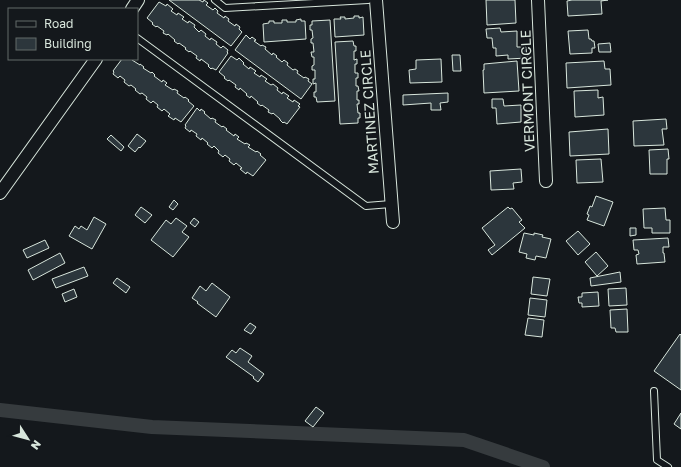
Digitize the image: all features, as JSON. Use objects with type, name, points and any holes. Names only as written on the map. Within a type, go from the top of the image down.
[{"type":"street","name":"MARTINEZ CIRCLE","points":[[376,0],[392,222]]},
{"type":"street","name":"VERMONT CIRCLE","points":[[538,0],[546,181]]},
{"type":"street","points":[[0,193],[95,60]]},
{"type":"lane","points":[[215,0],[225,8],[291,2],[368,0]]},
{"type":"lane","points":[[138,39],[366,206],[391,204]]},
{"type":"lane","points":[[654,391],[657,460],[668,467]]},
{"type":"building","points":[[169,0],[199,0],[203,2],[204,0],[208,3],[206,5],[213,10],[215,8],[218,11],[217,13],[224,18],[225,16],[229,19],[228,21],[235,26],[236,24],[240,27],[239,29],[242,32],[231,46]]},
{"type":"building","points":[[486,0],[515,0],[516,23],[487,25]]},
{"type":"building","points":[[608,0],[601,1],[602,14],[568,16],[567,1]]},
{"type":"building","points":[[159,2],[166,6],[167,4],[173,9],[171,11],[184,17],[182,19],[195,25],[194,27],[199,32],[201,30],[210,40],[211,38],[217,42],[216,44],[221,48],[223,46],[228,50],[228,53],[216,70],[211,69],[208,66],[209,65],[201,59],[200,61],[196,58],[197,56],[190,51],[189,52],[185,49],[186,48],[174,41],[175,40],[168,34],[163,33],[164,31],[152,24],[153,23],[147,18]]},
{"type":"building","points":[[354,16],[359,16],[359,18],[363,17],[364,35],[335,37],[334,19],[341,19],[340,17],[345,17],[345,19],[354,18]]},
{"type":"building","points":[[301,19],[301,21],[305,21],[306,39],[264,42],[263,24],[269,23],[269,21],[274,21],[274,23],[282,23],[282,20],[287,20],[287,22],[296,22],[296,20]]},
{"type":"building","points":[[330,20],[335,101],[317,102],[316,97],[314,97],[314,92],[316,92],[316,83],[313,84],[313,79],[315,79],[315,70],[312,70],[312,66],[314,65],[314,57],[312,57],[311,52],[314,52],[313,43],[311,43],[311,39],[313,38],[310,25],[312,25],[312,21]]},
{"type":"building","points":[[500,28],[501,32],[517,31],[517,47],[526,47],[527,58],[508,59],[508,55],[496,56],[496,48],[493,48],[492,38],[487,38],[486,29]]},
{"type":"building","points":[[588,30],[589,39],[594,41],[595,48],[592,48],[592,53],[570,54],[568,31]]},
{"type":"building","points":[[246,35],[250,39],[252,37],[256,40],[254,41],[261,46],[266,47],[265,49],[272,55],[273,53],[277,56],[276,57],[282,62],[284,60],[288,63],[287,65],[293,70],[295,69],[298,71],[297,73],[304,78],[309,79],[308,81],[312,84],[301,99],[235,50]]},
{"type":"building","points":[[353,41],[354,46],[356,46],[356,51],[354,51],[354,60],[357,59],[357,64],[355,64],[355,73],[358,73],[358,78],[356,78],[356,86],[358,86],[359,91],[357,91],[357,100],[359,100],[359,104],[357,104],[360,118],[358,118],[358,123],[340,124],[335,42]]},
{"type":"building","points":[[610,43],[611,52],[599,52],[598,44]]},
{"type":"building","points":[[452,55],[460,55],[461,71],[453,71]]},
{"type":"building","points":[[231,56],[237,60],[239,58],[249,69],[250,67],[256,71],[254,73],[267,79],[265,81],[271,85],[273,84],[282,94],[283,92],[289,96],[287,98],[300,104],[298,106],[300,107],[287,124],[284,122],[283,123],[273,113],[268,112],[269,110],[257,103],[258,102],[251,96],[250,98],[246,95],[247,94],[240,88],[239,90],[235,87],[236,85],[224,78],[225,77],[219,72]]},
{"type":"building","points":[[441,59],[442,82],[410,83],[409,70],[416,69],[416,60]]},
{"type":"building","points":[[121,60],[132,60],[140,64],[151,73],[152,72],[155,75],[154,76],[162,82],[163,80],[167,83],[165,85],[178,91],[177,93],[189,100],[188,101],[194,106],[181,122],[175,118],[174,120],[168,116],[170,114],[164,109],[162,111],[153,101],[151,103],[142,93],[140,94],[131,85],[129,86],[124,82],[125,80],[120,76],[118,78],[113,74],[113,71]]},
{"type":"building","points":[[517,61],[519,91],[484,93],[484,64]]},
{"type":"building","points":[[604,61],[605,69],[610,69],[611,85],[567,88],[566,63]]},
{"type":"building","points":[[598,90],[598,98],[603,97],[604,115],[575,117],[574,91]]},
{"type":"building","points":[[448,93],[448,102],[440,103],[441,110],[431,110],[431,103],[403,105],[403,95]]},
{"type":"building","points":[[492,99],[503,99],[504,106],[521,105],[521,122],[497,124],[496,108],[492,108]]},
{"type":"building","points":[[197,108],[200,111],[201,109],[205,112],[204,113],[211,119],[216,120],[215,122],[222,127],[223,126],[234,136],[235,134],[239,137],[237,139],[250,145],[248,147],[256,152],[257,151],[266,160],[253,176],[247,172],[246,174],[236,163],[234,165],[225,155],[223,157],[218,153],[219,151],[214,146],[212,148],[202,138],[201,140],[196,136],[197,134],[191,130],[190,132],[185,128],[185,125]]},
{"type":"building","points":[[666,119],[667,129],[662,129],[664,145],[634,146],[633,121]]},
{"type":"building","points":[[608,129],[609,154],[570,156],[569,132]]},
{"type":"building","points":[[137,134],[146,141],[135,152],[128,146]]},
{"type":"building","points":[[111,135],[124,147],[121,151],[107,139]]},
{"type":"building","points":[[668,149],[669,159],[667,159],[667,174],[650,174],[649,150]]},
{"type":"building","points":[[601,159],[603,182],[577,183],[576,160]]},
{"type":"building","points":[[521,169],[522,182],[513,183],[514,189],[491,190],[490,171]]},
{"type":"building","points":[[596,196],[613,202],[604,226],[587,220],[589,215],[587,214],[590,206],[592,207]]},
{"type":"building","points":[[174,200],[178,204],[173,210],[169,207]]},
{"type":"building","points":[[141,207],[152,215],[145,223],[135,215]]},
{"type":"building","points":[[508,207],[510,209],[512,208],[522,220],[519,222],[525,228],[492,255],[488,250],[495,245],[482,228]]},
{"type":"building","points":[[665,208],[666,220],[670,220],[670,233],[652,233],[652,228],[644,228],[643,209]]},
{"type":"building","points":[[94,217],[106,224],[92,249],[69,236],[75,226],[79,229],[81,226],[87,230]]},
{"type":"building","points":[[176,218],[187,226],[182,232],[189,237],[173,257],[151,240],[166,220],[171,224]]},
{"type":"building","points":[[194,218],[199,222],[195,227],[190,223]]},
{"type":"building","points":[[630,228],[636,228],[636,235],[630,236]]},
{"type":"building","points":[[578,231],[590,244],[578,255],[566,241]]},
{"type":"building","points":[[524,233],[543,235],[542,237],[551,239],[546,258],[536,256],[535,260],[526,258],[527,254],[519,252]]},
{"type":"building","points":[[668,238],[669,247],[663,247],[665,262],[637,264],[636,255],[639,254],[638,250],[634,250],[633,240]]},
{"type":"building","points":[[45,240],[49,248],[27,258],[23,250]]},
{"type":"building","points":[[596,252],[608,266],[597,276],[585,262]]},
{"type":"building","points":[[60,253],[65,263],[33,280],[28,270]]},
{"type":"building","points":[[84,267],[88,276],[56,288],[52,279]]},
{"type":"building","points":[[620,272],[621,282],[591,286],[590,278]]},
{"type":"building","points":[[533,277],[550,279],[547,296],[531,294]]},
{"type":"building","points":[[117,278],[130,287],[126,293],[113,283]]},
{"type":"building","points":[[212,283],[230,297],[216,317],[192,298],[200,286],[206,291]]},
{"type":"building","points":[[626,288],[627,305],[609,306],[608,289]]},
{"type":"building","points":[[74,289],[77,297],[65,302],[62,294]]},
{"type":"building","points":[[598,292],[599,306],[582,307],[582,303],[579,303],[578,297],[582,297],[582,293]]},
{"type":"building","points":[[530,298],[547,300],[545,317],[528,315]]},
{"type":"building","points":[[627,309],[628,332],[616,332],[615,328],[611,328],[610,310]]},
{"type":"building","points":[[528,318],[544,320],[542,337],[525,335]]},
{"type":"building","points":[[250,323],[256,327],[251,334],[244,330]]},
{"type":"building","points":[[680,334],[681,335],[681,390],[654,371]]},
{"type":"building","points":[[240,348],[252,356],[248,362],[264,374],[258,382],[253,378],[254,377],[226,357],[232,350],[236,353]]},
{"type":"building","points":[[316,407],[324,413],[313,427],[305,421]]},
{"type":"building","points":[[681,413],[681,429],[674,424]]},
{"type":"waterway","points":[[0,410],[152,427],[464,440],[543,467]]}]
